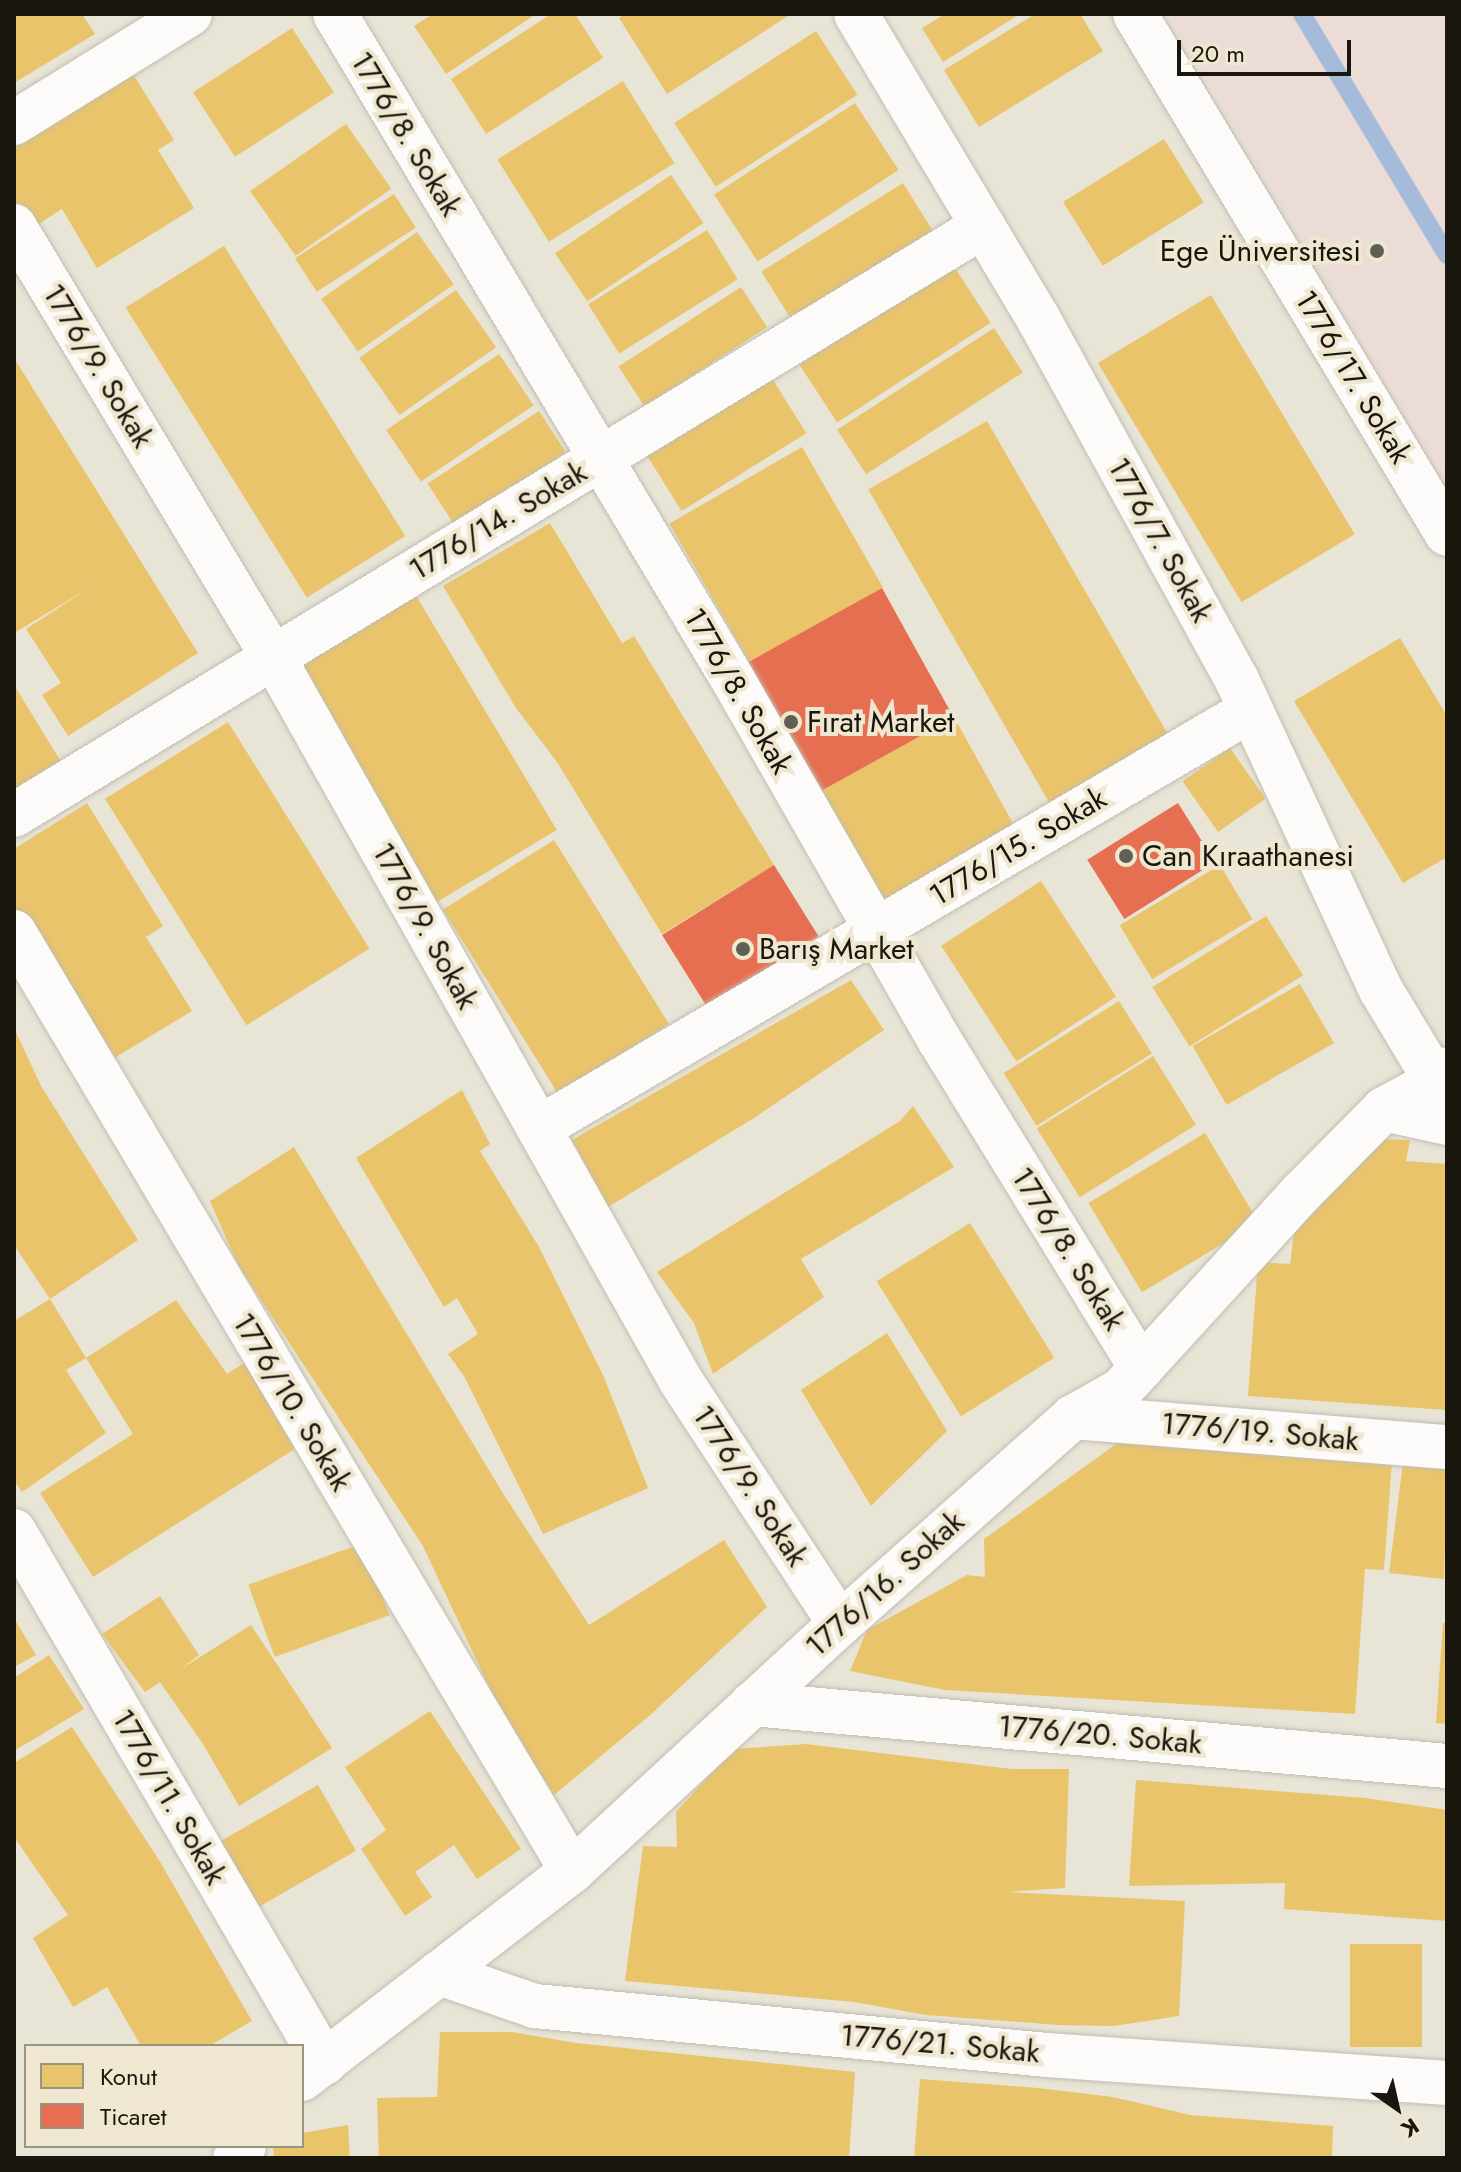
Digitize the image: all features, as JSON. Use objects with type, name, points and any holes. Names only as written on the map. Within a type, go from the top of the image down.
[{"type":"street","points":[[14,123],[190,14]]},
{"type":"street","name":"1776/8. Sokak","points":[[335,14],[600,458],[940,1041],[1141,1368]]},
{"type":"street","name":"1776/7. Sokak","points":[[856,14],[1039,320],[1237,680],[1381,990],[1441,1075]]},
{"type":"street","name":"1776/17. Sokak","points":[[1135,14],[1447,534]]},
{"type":"street","name":"1776/9. Sokak","points":[[14,226],[273,658],[681,1381],[840,1624]]},
{"type":"street","name":"1776/14. Sokak","points":[[14,815],[983,226]]},
{"type":"street","name":"1776/15. Sokak","points":[[539,1128],[1249,711]]},
{"type":"street","name":"1776/10. Sokak","points":[[14,932],[572,1871]]},
{"type":"street","name":"1776/16. Sokak","points":[[313,2071],[572,1871],[840,1624],[1073,1417],[1121,1390],[1301,1193],[1384,1109],[1441,1075]]},
{"type":"street","points":[[1384,1109],[1447,1123]]},
{"type":"street","name":"1776/19. Sokak","points":[[1073,1417],[1447,1447]]},
{"type":"street","name":"1776/11. Sokak","points":[[14,1531],[298,2044]]},
{"type":"street","name":"1776/20. Sokak","points":[[752,1704],[1447,1766]]},
{"type":"street","name":"1776/21. Sokak","points":[[439,1973],[535,2006],[1047,2055],[1447,2083]]},
{"type":"shaded area","name":"Ege Üniversitesi","points":[[1167,14],[1447,14],[1447,489]]},
{"type":"building: Konut","points":[[14,14],[82,14],[95,34],[14,83]]},
{"type":"building: Konut","points":[[433,14],[536,14],[446,74],[414,26]]},
{"type":"building: Konut","points":[[551,14],[575,14],[603,58],[486,134],[451,79]]},
{"type":"building: Konut","points":[[625,14],[791,14],[667,94],[619,18]]},
{"type":"building: Konut","points":[[945,14],[1020,14],[943,62],[922,28]]},
{"type":"building: Konut","points":[[1035,14],[1080,14],[1103,51],[979,127],[944,70]]},
{"type":"building: Konut","points":[[292,28],[334,93],[235,157],[193,92]]},
{"type":"building: Konut","points":[[816,31],[857,95],[716,187],[674,123]]},
{"type":"building: Konut","points":[[133,74],[174,140],[158,150],[194,208],[97,268],[62,209],[31,229],[14,202],[14,147]]},
{"type":"building: Konut","points":[[623,81],[674,163],[549,242],[497,159]]},
{"type":"building: Konut","points":[[855,103],[899,170],[758,262],[714,194]]},
{"type":"building: Konut","points":[[346,124],[391,189],[295,256],[250,191]]},
{"type":"building: Konut","points":[[1164,139],[1204,203],[1103,266],[1063,202]]},
{"type":"building: Konut","points":[[671,175],[703,223],[587,301],[555,253]]},
{"type":"building: Konut","points":[[903,183],[935,234],[793,322],[761,271]]},
{"type":"building: Konut","points":[[394,194],[416,228],[317,292],[295,258]]},
{"type":"building: Konut","points":[[707,230],[738,279],[619,353],[588,304]]},
{"type":"building: Konut","points":[[417,232],[454,284],[358,352],[321,299]]},
{"type":"building: Konut","points":[[224,246],[405,536],[307,598],[126,307]]},
{"type":"building: Konut","points":[[953,265],[991,323],[837,423],[800,365]]},
{"type":"building: Konut","points":[[741,287],[767,327],[645,407],[619,367]]},
{"type":"building: Konut","points":[[456,290],[496,347],[399,415],[359,358]]},
{"type":"building: Konut","points":[[1211,295],[1355,534],[1242,602],[1098,363]]},
{"type":"building: Konut","points":[[994,328],[1023,372],[866,474],[837,430]]},
{"type":"building: Konut","points":[[499,354],[534,405],[421,481],[386,430]]},
{"type":"building: Konut","points":[[14,358],[198,653],[68,736],[42,695],[61,683],[26,629],[89,588],[14,633]]},
{"type":"building: Konut","points":[[765,367],[806,433],[682,511],[640,445]]},
{"type":"building: Konut","points":[[539,411],[566,452],[454,525],[427,483]]},
{"type":"building: Konut","points":[[987,421],[1172,742],[1054,811],[868,490]]},
{"type":"building: Konut","points":[[802,447],[883,587],[750,664],[669,524]]},
{"type":"building: Konut","points":[[550,523],[622,643],[634,636],[774,865],[662,934],[557,762],[516,708],[443,586]]},
{"type":"building: Konut","points":[[409,584],[557,830],[437,902],[289,656]]},
{"type":"building: Konut","points":[[1400,638],[1447,716],[1447,857],[1403,883],[1294,701]]},
{"type":"building: Konut","points":[[14,685],[63,765],[14,795]]},
{"type":"building: Konut","points":[[954,717],[1018,832],[884,907],[820,791]]},
{"type":"building: Konut","points":[[228,722],[369,948],[247,1025],[105,799]]},
{"type":"building: Konut","points":[[1230,748],[1266,799],[1218,832],[1182,781]]},
{"type":"building: Konut","points":[[87,803],[163,926],[146,937],[192,1011],[106,1063],[14,913],[14,849]]},
{"type":"building: Konut","points":[[554,840],[669,1024],[558,1093],[443,909]]},
{"type":"building: Konut","points":[[1220,865],[1252,919],[1152,979],[1120,925]]},
{"type":"building: Konut","points":[[1041,881],[1116,997],[1016,1062],[941,946]]},
{"type":"building: Konut","points":[[1266,916],[1303,975],[1189,1046],[1152,987]]},
{"type":"building: Konut","points":[[851,980],[884,1030],[754,1118],[608,1207],[572,1140]]},
{"type":"building: Konut","points":[[1300,984],[1334,1043],[1227,1105],[1193,1046]]},
{"type":"building: Konut","points":[[1119,1001],[1152,1054],[1037,1126],[1004,1073]]},
{"type":"building: Konut","points":[[14,1028],[41,1086],[138,1240],[50,1299],[14,1245]]},
{"type":"building: Konut","points":[[1153,1056],[1196,1125],[1080,1197],[1037,1129]]},
{"type":"building: Konut","points":[[462,1090],[490,1144],[480,1151],[539,1247],[603,1375],[648,1488],[543,1534],[464,1376],[448,1354],[478,1334],[457,1298],[444,1307],[356,1158]]},
{"type":"building: Konut","points":[[913,1106],[954,1167],[801,1259],[824,1297],[713,1374],[694,1323],[657,1272],[900,1121]]},
{"type":"building: Konut","points":[[1205,1133],[1259,1222],[1142,1292],[1088,1203]]},
{"type":"building: Konut","points":[[1373,1139],[1410,1140],[1406,1161],[1447,1164],[1447,1410],[1248,1396],[1258,1262],[1290,1264],[1297,1208]]},
{"type":"building: Konut","points":[[294,1147],[504,1495],[589,1625],[724,1540],[767,1607],[649,1716],[554,1795],[498,1706],[423,1546],[238,1265],[210,1201]]},
{"type":"building: Konut","points":[[970,1223],[1054,1358],[961,1416],[877,1281]]},
{"type":"building: Konut","points":[[50,1299],[86,1358],[66,1370],[106,1433],[22,1492],[14,1480],[14,1321]]},
{"type":"building: Konut","points":[[176,1300],[227,1374],[250,1359],[304,1443],[93,1577],[40,1493],[133,1434],[86,1358]]},
{"type":"building: Konut","points":[[887,1333],[947,1431],[871,1506],[801,1390]]},
{"type":"building: Konut","points":[[1119,1442],[1392,1461],[1384,1570],[1365,1569],[1355,1714],[945,1690],[850,1671],[867,1630],[967,1575],[985,1577],[984,1539]]},
{"type":"building: Konut","points":[[1403,1463],[1447,1468],[1444,1579],[1389,1573]]},
{"type":"building: Konut","points":[[363,1543],[389,1615],[275,1657],[248,1585]]},
{"type":"building: Konut","points":[[160,1596],[199,1655],[181,1669],[251,1625],[332,1748],[239,1806],[203,1744],[160,1682],[145,1692],[102,1634]]},
{"type":"building: Konut","points":[[14,1618],[36,1655],[14,1667]]},
{"type":"building: Konut","points":[[1443,1623],[1447,1623],[1447,1724],[1436,1723]]},
{"type":"building: Konut","points":[[49,1655],[84,1709],[14,1751],[14,1678]]},
{"type":"building: Konut","points":[[430,1711],[521,1849],[477,1879],[454,1845],[415,1872],[432,1897],[405,1916],[361,1849],[386,1830],[345,1767]]},
{"type":"building: Konut","points":[[72,1727],[159,1860],[252,2021],[212,2044],[140,2044],[107,1987],[73,2007],[33,1938],[68,1915],[14,1837],[14,1763]]},
{"type":"building: Konut","points":[[806,1744],[1012,1769],[1069,1769],[1065,1888],[1006,1892],[1185,1901],[1179,2016],[1114,2026],[1058,2025],[926,2015],[854,2002],[625,1981],[643,1846],[677,1847],[676,1812],[733,1749]]},
{"type":"building: Konut","points":[[1136,1780],[1365,1798],[1447,1810],[1447,1921],[1284,1909],[1285,1883],[1129,1886]]},
{"type":"building: Konut","points":[[318,1785],[356,1851],[252,1911],[214,1845]]},
{"type":"building: Konut","points":[[1350,1944],[1422,1944],[1422,2047],[1350,2047]]},
{"type":"building: Konut","points":[[440,2032],[512,2032],[576,2043],[855,2072],[849,2158],[379,2158],[377,2098],[437,2097]]},
{"type":"building: Konut","points":[[920,2079],[1113,2097],[1190,2115],[1333,2126],[1332,2158],[914,2158]]},
{"type":"building: Konut","points":[[348,2125],[350,2158],[274,2158],[273,2148],[304,2148],[304,2133]]},
{"type":"building: Ticaret","points":[[882,588],[954,717],[819,792],[747,663]]},
{"type":"building: Ticaret","points":[[1178,803],[1215,862],[1124,919],[1087,860]]},
{"type":"building: Ticaret","points":[[774,865],[819,936],[707,1006],[662,935]]},
{"type":"waterway","points":[[1302,14],[1447,255]]},
{"type":"place","name":"Ege Üniversitesi","points":[[1377,251]]},
{"type":"place","name":"Fırat Market","points":[[791,722]]},
{"type":"place","name":"Can Kıraathanesi","points":[[1126,856]]},
{"type":"place","name":"Barış Market","points":[[743,949]]}]
